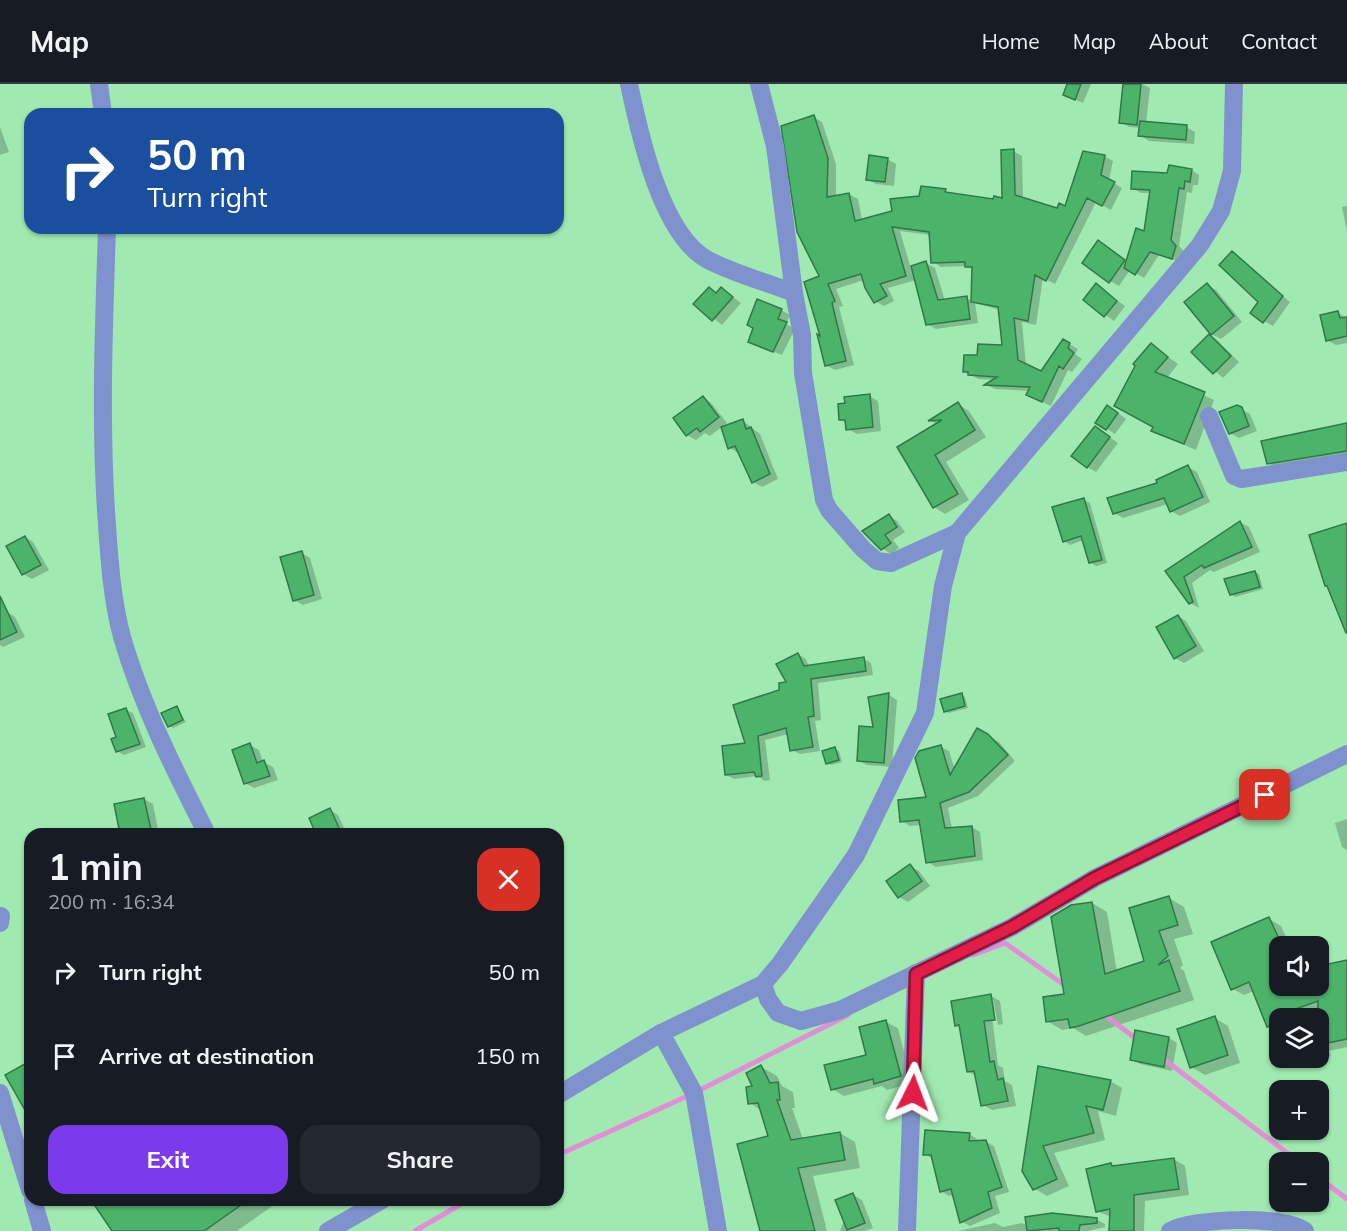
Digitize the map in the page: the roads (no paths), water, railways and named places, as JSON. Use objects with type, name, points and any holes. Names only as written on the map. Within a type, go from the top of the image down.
[{"type":"street","points":[[99,84],[102,108]]},
{"type":"street","points":[[629,84],[648,164],[678,230],[708,260],[794,293]]},
{"type":"street","points":[[759,84],[775,146],[794,293],[802,335],[803,372],[820,483],[829,510],[863,549],[877,561],[891,563],[957,533]]},
{"type":"street","points":[[564,1091],[661,1033],[763,984],[780,964],[856,855],[925,713],[943,586],[957,533],[1200,245],[1221,211],[1232,171],[1234,84]]},
{"type":"street","points":[[107,234],[102,378],[110,570],[122,636],[139,685],[171,762],[204,828]]},
{"type":"street","points":[[1209,416],[1237,478],[1266,477],[1347,462]]},
{"type":"street","points":[[763,984],[768,999],[778,1013],[801,1021],[840,1010],[1012,927],[1095,878],[1347,754]]},
{"type":"street","points":[[907,1231],[916,974]]},
{"type":"street","points":[[661,1033],[694,1094],[718,1231]]},
{"type":"street","points":[[0,1093],[24,1171]]},
{"type":"street","points":[[35,1206],[42,1231]]},
{"type":"street","points":[[328,1231],[360,1206]]},
{"type":"street","points":[[1170,1231],[1221,1219],[1289,1223],[1305,1231]]},
{"type":"waterway","points":[[973,955],[1005,943],[1067,987]]},
{"type":"waterway","points":[[1101,1012],[1139,1041]]},
{"type":"waterway","points":[[564,1152],[694,1093],[848,1015]]},
{"type":"waterway","points":[[1161,1057],[1286,1152]]},
{"type":"waterway","points":[[1329,1185],[1347,1199]]},
{"type":"waterway","points":[[415,1231],[458,1206]]}]
